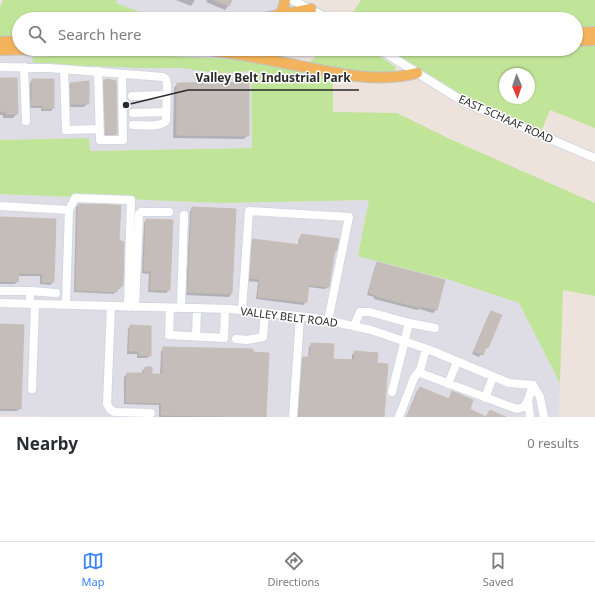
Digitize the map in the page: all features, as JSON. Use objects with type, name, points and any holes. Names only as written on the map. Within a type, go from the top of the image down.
[{"type":"main road","points":[[281,12],[283,10],[284,0]]},
{"type":"main road","points":[[294,12],[311,9]]},
{"type":"main road","points":[[583,33],[595,32]]},
{"type":"main road","points":[[583,41],[595,40]]},
{"type":"main road","points":[[0,42],[12,41]]},
{"type":"main road","points":[[0,50],[12,50]]},
{"type":"main road","points":[[248,56],[346,75],[402,77],[417,73]]},
{"type":"street","points":[[292,0],[316,12]]},
{"type":"street","name":"EAST SCHAAF ROAD","points":[[390,56],[464,102],[595,158]]},
{"type":"street","points":[[0,67],[98,71],[163,77],[166,79],[166,121],[164,123],[133,125]]},
{"type":"street","points":[[24,67],[26,121]]},
{"type":"street","points":[[64,70],[66,130],[99,129]]},
{"type":"street","points":[[98,71],[100,140],[123,140],[122,74]]},
{"type":"street","points":[[132,96],[167,95]]},
{"type":"street","points":[[133,113],[166,112]]},
{"type":"street","points":[[66,304],[69,210],[75,198],[131,200],[132,307]]},
{"type":"street","points":[[0,206],[69,210]]},
{"type":"street","points":[[242,310],[249,211],[350,217],[328,321]]},
{"type":"street","points":[[132,307],[139,214],[141,212],[169,212]]},
{"type":"street","points":[[181,308],[184,215]]},
{"type":"street","points":[[0,291],[56,293]]},
{"type":"street","points":[[30,292],[32,304],[32,389]]},
{"type":"street","name":"VALLEY BELT ROAD","points":[[0,303],[225,309],[328,321],[371,330],[405,341],[508,383],[533,385]]},
{"type":"street","points":[[111,306],[107,404],[114,412],[152,413]]},
{"type":"street","points":[[170,308],[169,335],[224,338],[225,309]]},
{"type":"street","points":[[196,336],[197,308]]},
{"type":"street","points":[[354,326],[360,312],[370,312],[409,323],[435,328]]},
{"type":"street","points":[[236,339],[247,340],[263,337],[265,313]]},
{"type":"street","points":[[293,417],[300,317]]},
{"type":"street","points":[[392,392],[409,323]]},
{"type":"street","points":[[399,417],[414,378],[420,370],[420,364],[426,349]]},
{"type":"street","points":[[448,384],[457,362]]},
{"type":"street","points":[[420,370],[423,374],[517,409],[524,407],[533,385]]},
{"type":"street","points":[[485,398],[493,377]]},
{"type":"street","points":[[533,385],[540,396],[544,417]]},
{"type":"street","points":[[528,400],[530,417]]},
{"type":"shaded area","points":[[117,0],[285,0],[283,10],[278,12],[139,12],[115,3]]},
{"type":"shaded area","points":[[0,50],[12,50],[12,56],[250,56],[252,148],[89,151],[88,138],[0,140]]},
{"type":"shaded area","points":[[0,194],[222,203],[370,200],[450,280],[519,303],[560,378],[559,417],[50,417],[0,415]]},
{"type":"green space","points":[[3,0],[117,0],[116,3],[140,12],[12,12],[12,41],[0,42],[0,8]]},
{"type":"green space","points":[[361,0],[595,0],[595,32],[583,33],[583,12],[353,12]]},
{"type":"green space","points":[[595,40],[595,128],[550,110],[540,134],[464,102],[390,56],[583,56],[583,41]]},
{"type":"green space","points":[[165,56],[250,60],[333,73],[333,112],[397,113],[452,140],[595,203],[595,296],[563,290],[560,383],[519,303],[450,280],[358,256],[369,200],[222,203],[0,194],[0,140],[89,138],[90,151],[252,148],[251,71],[224,73],[182,68],[40,64],[33,62],[32,57]]},
{"type":"green space","points":[[316,56],[379,56],[396,67],[395,72],[374,73],[341,69],[309,62]]},
{"type":"building","points":[[214,0],[232,0],[229,6]]},
{"type":"building","points":[[0,78],[17,78],[18,114],[6,114],[6,111],[0,111]]},
{"type":"building","points":[[32,79],[54,79],[54,108],[43,109],[43,105],[32,105]]},
{"type":"building","points":[[104,80],[116,81],[117,134],[105,134]]},
{"type":"building","points":[[89,81],[89,104],[71,104],[70,83]]},
{"type":"building","points":[[249,82],[249,136],[177,135],[177,83]]},
{"type":"building","points":[[78,204],[121,205],[119,240],[124,242],[123,286],[118,287],[117,292],[76,290]]},
{"type":"building","points":[[192,207],[236,209],[232,294],[188,292]]},
{"type":"building","points":[[0,217],[56,219],[54,282],[42,282],[43,274],[19,273],[18,282],[0,281]]},
{"type":"building","points":[[146,219],[173,220],[170,290],[151,290],[151,271],[144,271]]},
{"type":"building","points":[[301,234],[339,239],[337,250],[335,250],[329,287],[309,285],[307,302],[258,297],[260,279],[250,278],[253,239],[300,245]]},
{"type":"building","points":[[377,262],[445,280],[437,310],[421,306],[421,308],[369,293]]},
{"type":"building","points":[[491,311],[502,315],[488,348],[486,347],[483,355],[474,351]]},
{"type":"building","points":[[0,324],[24,325],[21,409],[0,408]]},
{"type":"building","points":[[130,325],[151,326],[151,356],[139,355],[139,351],[129,351]]},
{"type":"building","points":[[311,343],[334,344],[333,359],[355,360],[354,351],[378,353],[377,363],[388,364],[384,417],[299,417],[303,357],[310,357]]},
{"type":"building","points":[[163,347],[253,349],[253,352],[269,353],[266,417],[161,415],[162,403],[126,402],[127,373],[145,373],[145,367],[152,367],[152,374],[163,374]]},
{"type":"building","points":[[420,387],[449,399],[452,391],[473,400],[470,409],[486,417],[407,417]]},
{"type":"building","points":[[490,410],[506,417],[486,417]]},
{"type":"place","name":"Valley Belt Industrial Park","points":[[126,105]]}]
